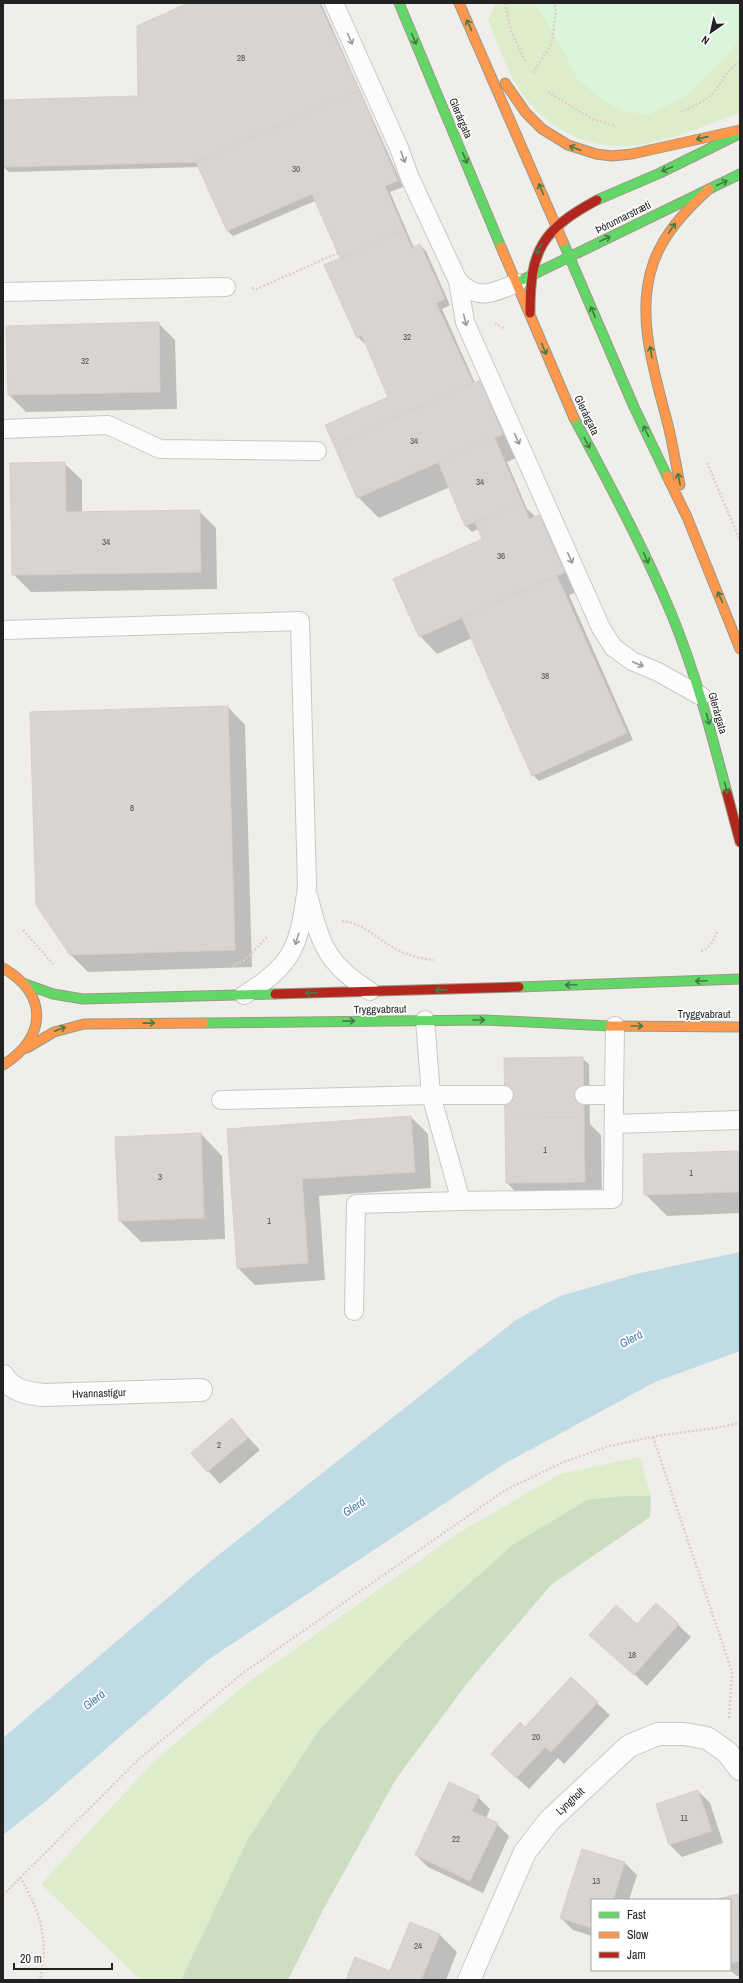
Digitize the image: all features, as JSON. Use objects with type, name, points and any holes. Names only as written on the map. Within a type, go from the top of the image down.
[{"type":"main road","name":"Glerárgata","points":[[399,3],[523,279],[530,313],[569,408],[637,540],[671,614],[701,696],[740,842]]},
{"type":"main road","points":[[459,3],[480,46],[634,407],[687,517],[740,649]]},
{"type":"main road","points":[[480,46],[531,119],[542,129],[556,138],[582,150],[612,156],[632,154],[740,130]]},
{"type":"main road","points":[[530,313],[528,292],[523,279],[545,239],[556,225],[572,213],[590,203],[680,164],[740,134]]},
{"type":"main road","name":"Þórunnarstræti","points":[[523,279],[740,174]]},
{"type":"main road","points":[[687,517],[650,352],[646,300],[650,275],[663,243],[684,212],[708,189]]},
{"type":"main road","name":"Tryggvabraut","points":[[4,968],[13,972],[25,984],[34,998],[38,1015],[35,1033],[26,1048]]},
{"type":"main road","name":"Tryggvabraut","points":[[25,984],[41,992],[60,997],[83,999],[370,991],[477,990],[740,979]]},
{"type":"main road","name":"Tryggvabraut","points":[[3,1065],[13,1061],[26,1048],[46,1035],[58,1030],[84,1024],[485,1020],[615,1026],[740,1027]]},
{"type":"street","name":"Hvannastígur","points":[[3,1376],[7,1383],[24,1393],[43,1395],[201,1390]]},
{"type":"street","name":"Lyngholt","points":[[469,1980],[526,1852],[549,1821],[629,1746],[658,1734],[684,1734],[707,1738],[727,1752],[740,1769]]},
{"type":"lane","points":[[334,3],[399,148],[410,178],[458,282],[465,322],[601,628],[613,648],[632,661],[658,672],[701,696]]},
{"type":"lane","points":[[458,282],[472,292],[489,294],[523,279]]},
{"type":"lane","points":[[3,292],[226,287]]},
{"type":"lane","points":[[3,429],[108,425],[160,449],[317,451]]},
{"type":"lane","points":[[3,630],[300,621],[307,887],[302,922],[294,948],[283,966],[267,981],[244,995]]},
{"type":"lane","points":[[307,887],[315,921],[324,948],[335,964],[350,979],[370,991]]},
{"type":"lane","points":[[425,1020],[431,1095],[461,1201]]},
{"type":"lane","points":[[354,1311],[356,1204],[613,1199],[615,1026]]},
{"type":"lane","points":[[220,1100],[431,1095],[504,1095]]},
{"type":"lane","points":[[584,1095],[614,1095]]},
{"type":"lane","points":[[614,1124],[740,1120]]},
{"type":"path","points":[[505,3],[511,31],[535,79]]},
{"type":"path","points":[[532,75],[552,43],[556,8],[554,3]]},
{"type":"path","points":[[675,115],[702,102],[713,93],[730,69],[740,63]]},
{"type":"path","points":[[542,88],[592,120],[618,126]]},
{"type":"path","points":[[226,287],[257,289],[338,253]]},
{"type":"path","points":[[707,948],[713,942],[717,932]]},
{"type":"path","points":[[3,1894],[139,1759],[244,1673],[504,1491],[561,1463],[609,1446],[653,1437],[740,1423]]},
{"type":"path","points":[[653,1437],[732,1672],[727,1752]]},
{"type":"path","points":[[20,1877],[35,1902],[43,1932],[44,1960],[40,1980]]},
{"type":"green space","points":[[496,3],[535,3],[562,47],[577,78],[600,98],[623,111],[649,114],[685,96],[726,57],[740,38],[740,113],[678,135],[639,145],[602,145],[584,140],[568,133],[552,124],[538,112],[526,99],[516,84],[504,60],[488,20]]},
{"type":"green space","points":[[535,3],[740,3],[740,38],[726,57],[685,96],[649,114],[623,111],[600,98],[577,78],[562,47]]},
{"type":"green space","points":[[640,1457],[651,1496],[625,1496],[319,1730],[248,1839],[181,1980],[141,1980],[41,1884],[154,1761],[250,1681],[457,1534],[560,1474]]},
{"type":"green space","points":[[625,1496],[651,1496],[650,1517],[552,1584],[468,1682],[396,1779],[324,1908],[288,1980],[181,1980],[248,1839],[319,1730],[406,1640],[514,1544],[587,1500]]},
{"type":"water","name":"Glerá","points":[[740,1252],[740,1351],[655,1382],[504,1464],[209,1659],[45,1802],[3,1835],[3,1738],[211,1561],[516,1320],[560,1296],[640,1273]]},
{"type":"building","points":[[188,3],[319,3],[359,90],[196,162],[3,167],[3,100],[138,96],[137,26]]},
{"type":"building","points":[[359,90],[398,181],[385,186],[404,230],[340,258],[312,194],[227,231],[196,162]]},
{"type":"building","points":[[404,230],[412,248],[420,244],[445,299],[436,303],[473,383],[334,445],[325,425],[388,397],[362,336],[357,338],[324,265]]},
{"type":"building","points":[[159,322],[160,392],[8,395],[6,326]]},
{"type":"building","points":[[480,380],[503,434],[357,498],[334,445]]},
{"type":"building","points":[[494,437],[522,502],[465,526],[438,462]]},
{"type":"building","points":[[65,462],[66,512],[200,510],[201,572],[12,575],[10,463]]},
{"type":"building","points":[[522,502],[529,519],[539,515],[565,572],[419,637],[393,579],[482,539],[475,522]]},
{"type":"building","points":[[557,576],[627,733],[532,776],[462,618]]},
{"type":"building","points":[[228,706],[235,950],[70,955],[36,905],[30,712]]},
{"type":"building","points":[[583,1057],[584,1117],[505,1118],[504,1058]]},
{"type":"building","points":[[411,1116],[415,1172],[302,1179],[308,1263],[237,1268],[227,1129]]},
{"type":"building","points":[[584,1117],[585,1182],[506,1183],[505,1118]]},
{"type":"building","points":[[201,1133],[204,1218],[119,1221],[115,1137]]},
{"type":"building","points":[[738,1151],[739,1192],[644,1195],[643,1154]]},
{"type":"building","points":[[232,1418],[248,1438],[207,1472],[191,1453]]},
{"type":"building","points":[[656,1603],[679,1624],[634,1675],[589,1635],[616,1605],[637,1624]]},
{"type":"building","points":[[571,1677],[598,1702],[551,1752],[545,1747],[516,1778],[491,1754],[520,1722],[525,1727]]},
{"type":"building","points":[[449,1782],[479,1796],[472,1811],[498,1823],[470,1881],[415,1855]]},
{"type":"building","points":[[698,1790],[712,1831],[669,1845],[656,1804]]},
{"type":"building","points":[[582,1849],[625,1862],[613,1899],[591,1899],[591,1928],[560,1918]]},
{"type":"building","points":[[739,1894],[740,1961],[731,1963],[731,1899],[717,1899]]},
{"type":"building","points":[[410,1922],[440,1934],[421,1980],[346,1980],[355,1957],[390,1971]]},
{"type":"traffic: fast","points":[[399,3],[501,247]]},
{"type":"traffic: fast","points":[[597,200],[660,173],[739,134]]},
{"type":"traffic: fast","points":[[522,280],[740,174]]},
{"type":"traffic: fast","points":[[563,242],[634,407],[667,476]]},
{"type":"traffic: fast","points":[[574,418],[637,539],[680,635],[709,725],[727,793]]},
{"type":"traffic: fast","points":[[519,987],[740,979]]},
{"type":"traffic: fast","points":[[25,984],[53,994],[83,999],[275,994]]},
{"type":"traffic: fast","points":[[204,1023],[485,1020],[610,1026]]},
{"type":"traffic: slow","points":[[459,3],[563,242]]},
{"type":"traffic: slow","points":[[505,83],[526,113],[542,129],[568,145],[596,154],[612,156],[632,154],[740,130]]},
{"type":"traffic: slow","points":[[680,485],[670,432],[649,345],[646,324],[646,304],[648,284],[657,253],[676,223],[709,189]]},
{"type":"traffic: slow","points":[[501,247],[574,418]]},
{"type":"traffic: slow","points":[[667,476],[687,517],[740,649]]},
{"type":"traffic: slow","points":[[3,968],[18,979],[29,990],[35,1003],[37,1016],[34,1029],[28,1042],[18,1054],[3,1065]]},
{"type":"traffic: slow","points":[[27,1048],[54,1032],[84,1024],[204,1023]]},
{"type":"traffic: slow","points":[[610,1026],[740,1027]]},
{"type":"traffic: jam","points":[[530,313],[533,273],[536,258],[542,244],[563,222],[597,200]]},
{"type":"traffic: jam","points":[[727,793],[740,842]]},
{"type":"traffic: jam","points":[[275,994],[519,987]]}]
